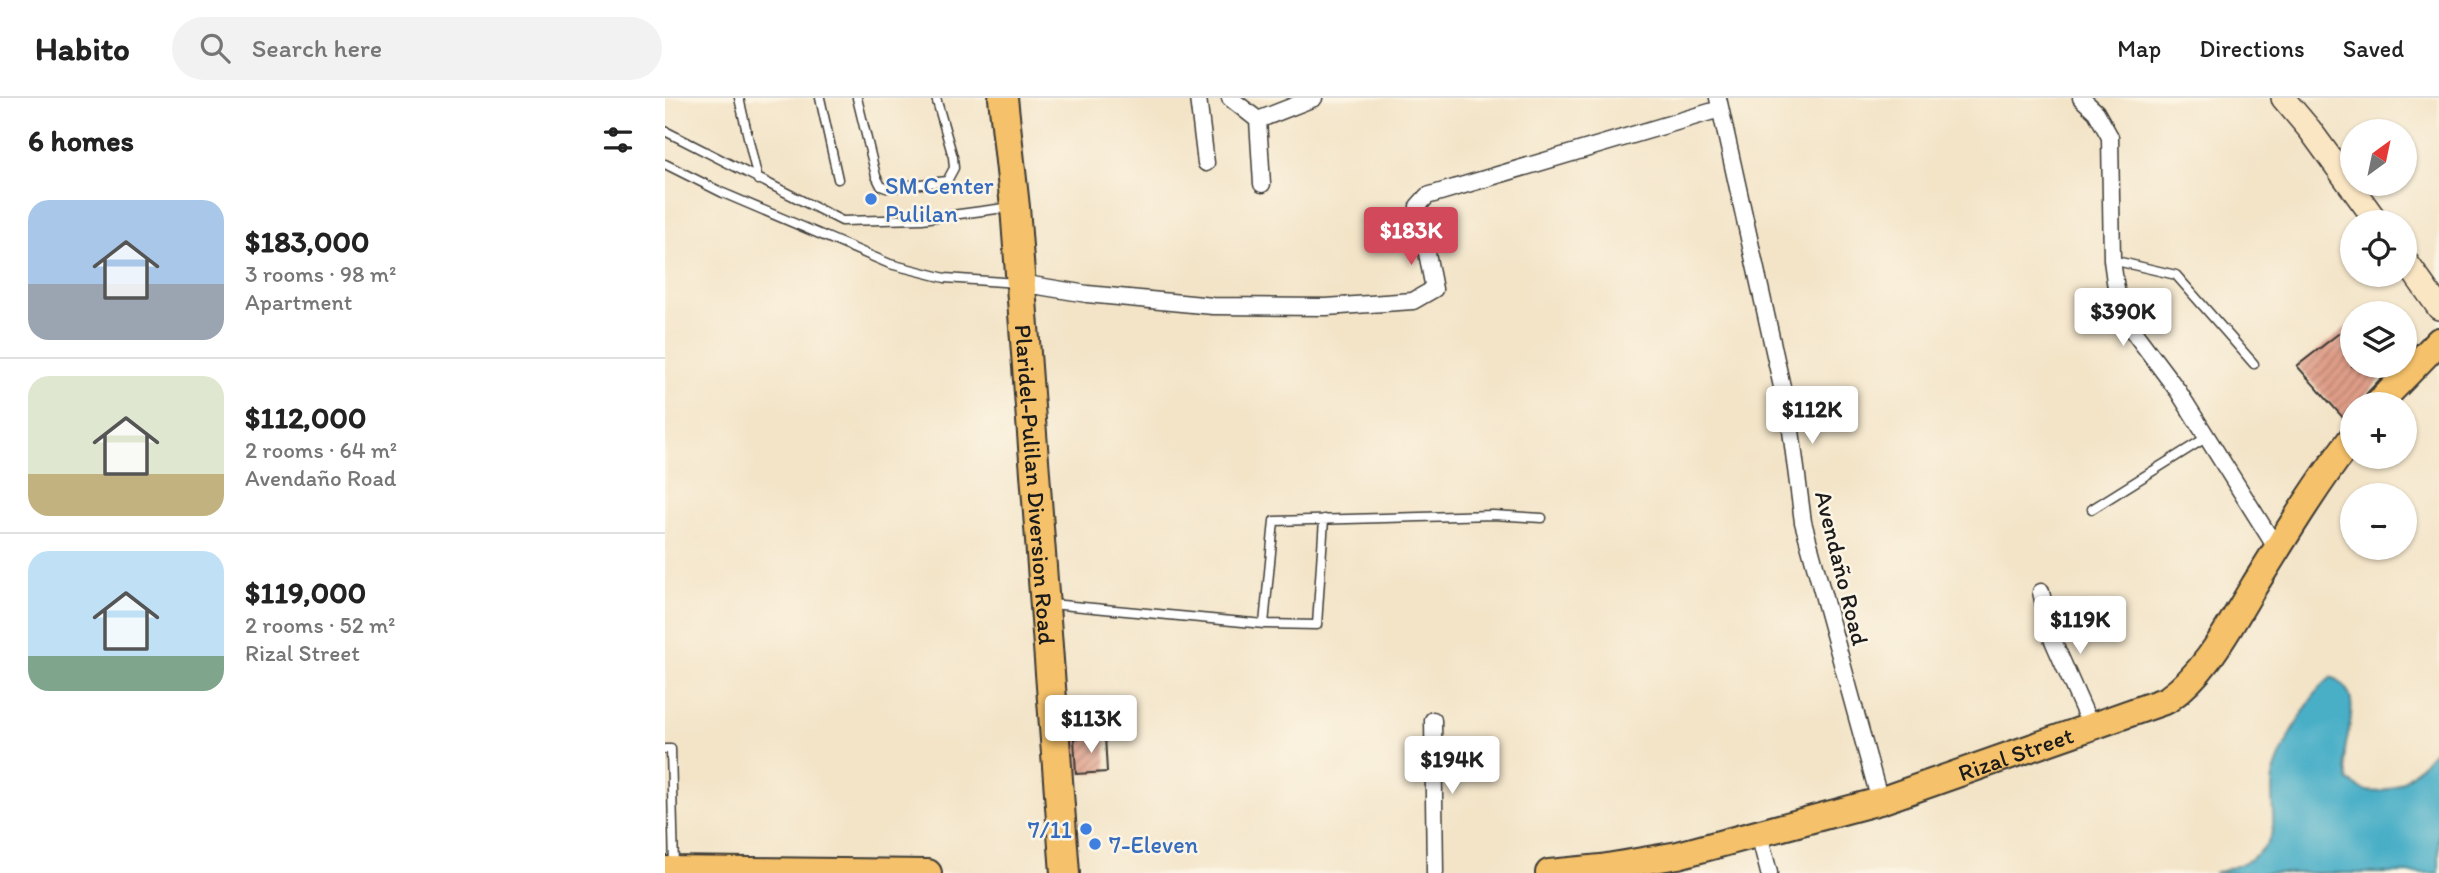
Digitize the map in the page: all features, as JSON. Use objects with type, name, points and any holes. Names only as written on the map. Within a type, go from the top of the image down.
[{"type":"highway","name":"Plaridel-Pulilan Diversion Road","points":[[1003,98],[1015,207],[1065,873]]},
{"type":"main road","points":[[2283,98],[2310,130],[2368,210]]},
{"type":"main road","points":[[2417,277],[2439,308]]},
{"type":"main road","points":[[2390,392],[2439,341]]},
{"type":"main road","name":"Rizal Street","points":[[1549,873],[1680,864],[1759,834],[1880,801],[2167,701],[2181,691],[2209,659],[2277,549],[2340,456]]},
{"type":"main road","points":[[669,870],[928,873]]},
{"type":"street","points":[[1198,98],[1206,163]]},
{"type":"street","points":[[1230,98],[1258,120],[1262,184]]},
{"type":"street","points":[[1258,120],[1314,98]]},
{"type":"street","points":[[2081,98],[2096,112],[2110,137],[2112,260],[2117,296],[2127,323],[2178,391],[2277,549]]},
{"type":"street","points":[[1020,283],[1087,294],[1213,306],[1326,306],[1413,301],[1434,289],[1418,205],[1427,195],[1719,104]]},
{"type":"street","name":"Avendaño Road","points":[[1719,104],[1790,423],[1803,522],[1880,801]]},
{"type":"street","points":[[2041,592],[2051,636],[2092,729]]},
{"type":"street","points":[[1433,720],[1435,873]]},
{"type":"street","points":[[1759,834],[1769,873]]},
{"type":"lane","points":[[739,98],[758,180]]},
{"type":"lane","points":[[820,98],[838,179]]},
{"type":"lane","points":[[857,98],[876,176],[881,186],[886,188],[947,181],[954,168],[953,156],[936,98]]},
{"type":"lane","points":[[665,131],[842,221],[922,219],[1015,207]]},
{"type":"lane","points":[[665,164],[723,193],[890,264],[944,278],[1020,283]]},
{"type":"lane","points":[[2112,260],[2176,275],[2254,364]]},
{"type":"lane","points":[[2092,509],[2207,437]]},
{"type":"lane","points":[[1264,624],[1274,521],[1493,514],[1542,517]]},
{"type":"lane","points":[[1043,603],[1264,624],[1317,625],[1324,519]]},
{"type":"lane","points":[[665,749],[671,749],[669,870]]},
{"type":"water","points":[[2332,677],[2342,684],[2351,701],[2345,755],[2348,781],[2367,791],[2389,789],[2407,778],[2439,746],[2439,873],[2214,873],[2243,863],[2266,845],[2273,826],[2272,783],[2276,766],[2306,708]]},
{"type":"building","points":[[2340,332],[2340,378],[2381,378],[2368,392],[2340,392],[2340,414],[2297,366]]},
{"type":"building","points":[[1105,736],[1107,772],[1076,774],[1074,738]]},
{"type":"place","name":"SM Center Pulilan","points":[[871,199]]},
{"type":"place","name":"7/11","points":[[1086,829]]},
{"type":"place","name":"7-Eleven","points":[[1095,844]]}]
